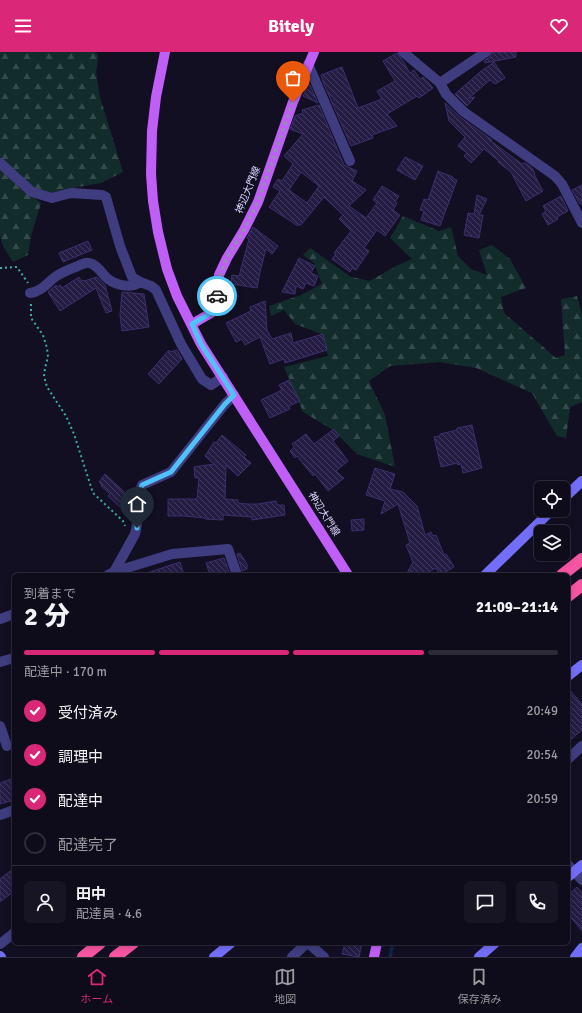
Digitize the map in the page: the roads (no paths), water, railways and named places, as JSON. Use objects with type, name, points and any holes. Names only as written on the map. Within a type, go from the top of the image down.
[{"type":"highway","points":[[564,573],[582,559]]},
{"type":"highway","points":[[570,594],[582,585]]},
{"type":"highway","points":[[83,957],[98,945]]},
{"type":"highway","points":[[115,957],[130,945]]},
{"type":"main road","name":"神辺大門線","points":[[165,52],[156,97],[152,131],[151,174],[153,201],[158,232],[177,296],[201,344],[347,573]]},
{"type":"main road","name":"神辺大門線","points":[[192,324],[211,313],[217,305],[220,275],[227,258],[244,230],[258,202],[293,102],[314,52]]},
{"type":"main road","points":[[374,957],[377,945]]},
{"type":"street","points":[[403,52],[440,84],[446,94],[464,112],[555,176],[562,184],[582,223]]},
{"type":"street","points":[[440,84],[486,52]]},
{"type":"street","points":[[308,64],[350,161]]},
{"type":"street","points":[[0,163],[32,192],[52,198],[71,193],[102,195],[106,197],[120,246],[132,277],[156,290],[181,344],[202,378],[211,385],[223,377]]},
{"type":"street","points":[[30,293],[36,292],[66,270],[87,263],[93,264],[109,279],[121,285],[130,286],[136,285],[140,282]]},
{"type":"street","points":[[111,573],[135,534],[137,528],[137,504],[142,485],[171,472],[225,404],[234,395]]},
{"type":"street","points":[[570,493],[582,481]]},
{"type":"street","points":[[487,573],[545,517]]},
{"type":"street","points":[[111,573],[172,554],[228,549],[236,573]]},
{"type":"street","points":[[0,619],[12,615]]},
{"type":"street","points":[[0,662],[12,659]]},
{"type":"street","points":[[570,674],[582,665]]},
{"type":"street","points":[[0,726],[7,746]]},
{"type":"street","points":[[570,756],[582,746]]},
{"type":"street","points":[[0,815],[12,811]]},
{"type":"street","points":[[582,865],[570,872],[582,880]]},
{"type":"street","points":[[1,940],[12,934]]},
{"type":"street","points":[[214,957],[229,945]]},
{"type":"street","points":[[292,957],[305,945]]},
{"type":"street","points":[[309,945],[324,957]]},
{"type":"street","points":[[479,957],[493,945]]},
{"type":"street","points":[[575,957],[582,948]]},
{"type":"waterway","points":[[390,957],[393,945]]}]
